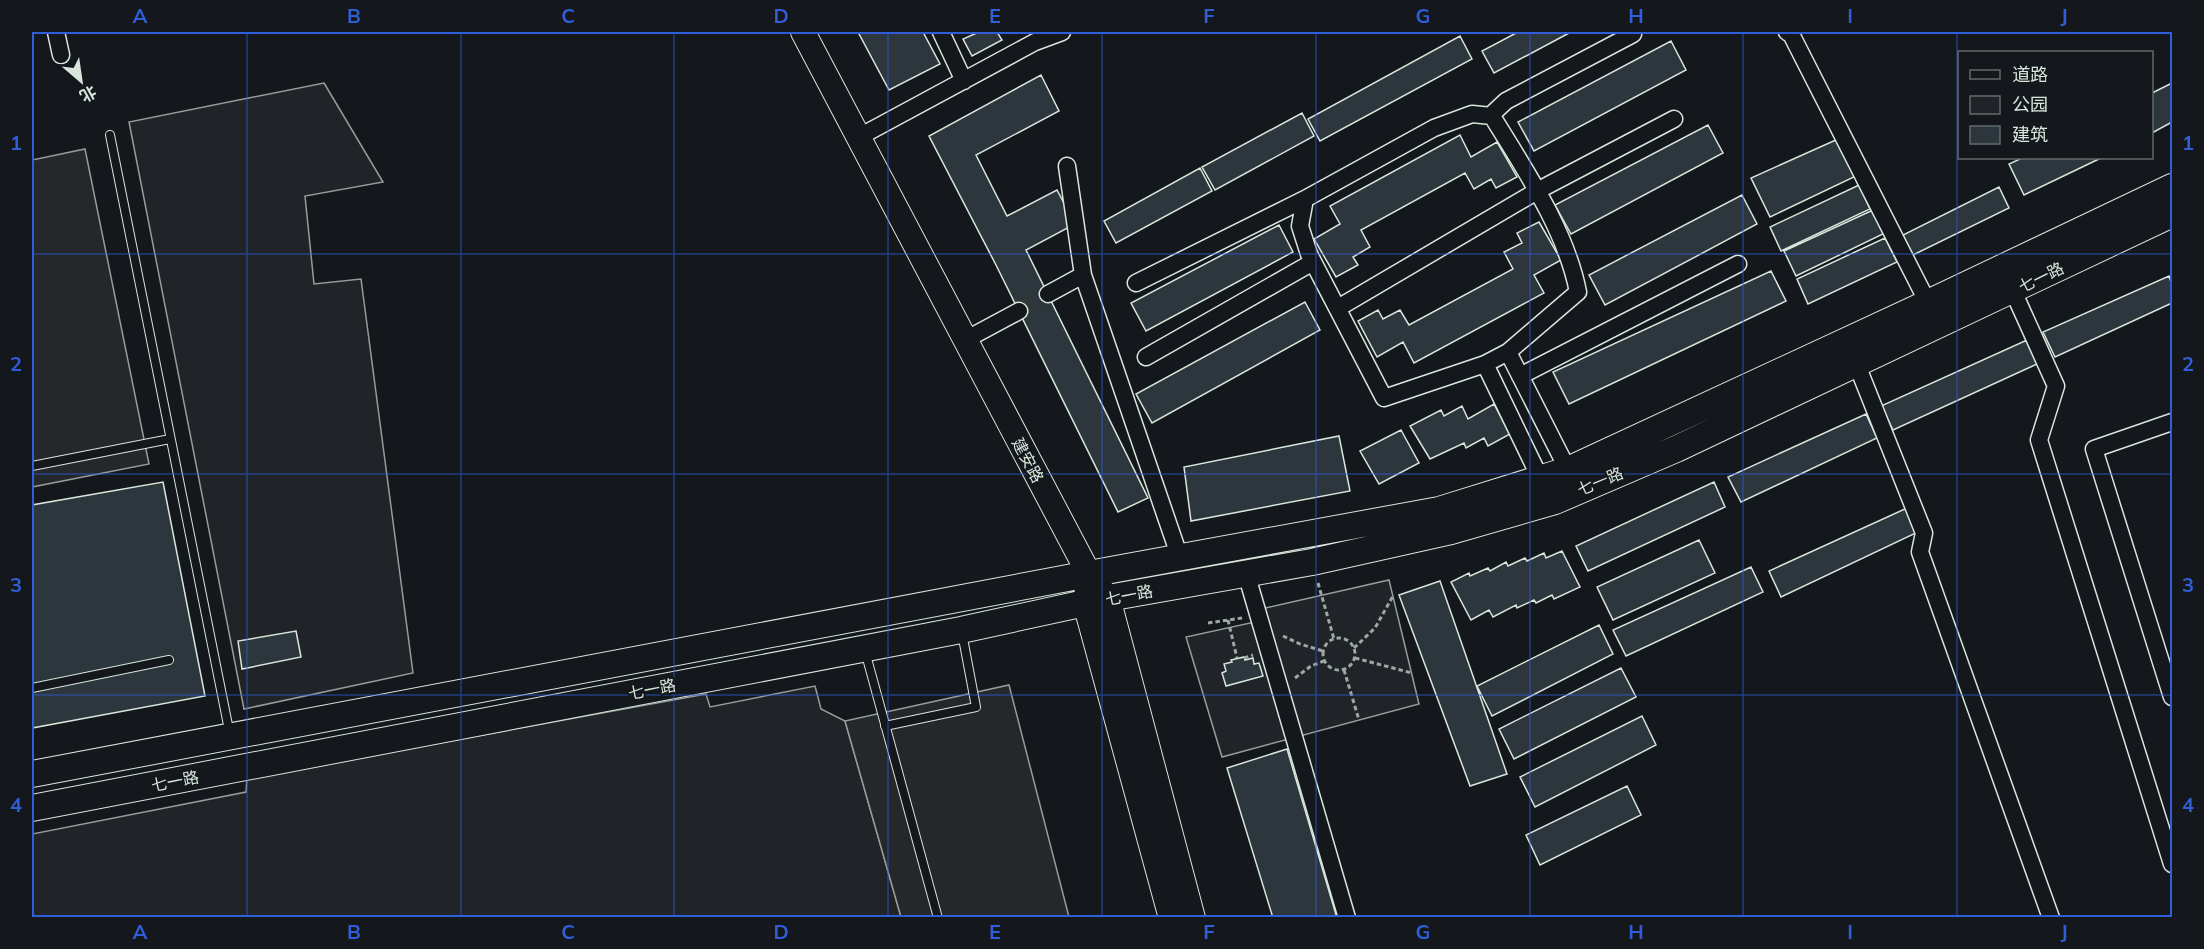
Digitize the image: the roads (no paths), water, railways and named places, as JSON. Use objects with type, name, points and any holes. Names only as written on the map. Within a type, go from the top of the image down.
[{"type":"main road","name":"七一路","points":[[32,774],[1439,510],[1568,470],[2172,187]]},
{"type":"main road","name":"七一路","points":[[32,808],[962,630],[1097,601],[1312,562],[1451,531],[1555,501],[1676,449],[2172,214]]},
{"type":"street","points":[[56,32],[61,55]]},
{"type":"street","name":"建安路","points":[[803,32],[1089,574]]},
{"type":"street","points":[[941,32],[964,81]]},
{"type":"street","points":[[858,138],[1035,42],[1062,32]]},
{"type":"street","points":[[1792,32],[1928,303]]},
{"type":"street","points":[[1490,116],[1506,101],[1633,34]]},
{"type":"street","points":[[1136,283],[1305,200],[1434,128],[1472,114],[1492,116],[1537,191],[1573,268],[1578,292],[1508,352],[1485,364],[1384,399],[1313,262],[1299,226],[1305,200]]},
{"type":"street","points":[[1338,308],[1537,191],[1674,119]]},
{"type":"street","points":[[1067,166],[1083,275],[1179,555]]},
{"type":"street","points":[[1146,357],[1313,262]]},
{"type":"street","points":[[1520,376],[1738,264]]},
{"type":"street","points":[[1048,294],[1083,275]]},
{"type":"street","points":[[2013,291],[2056,386],[2039,440],[2172,864]]},
{"type":"street","points":[[965,340],[1019,311]]},
{"type":"street","points":[[1508,352],[1568,470]]},
{"type":"street","points":[[1485,364],[1541,480]]},
{"type":"street","points":[[1857,365],[1924,533],[1920,552],[2051,918]]},
{"type":"street","points":[[2172,422],[2094,449],[2172,697]]},
{"type":"street","points":[[1246,573],[1347,918]]},
{"type":"street","points":[[1089,574],[1194,918]]},
{"type":"street","points":[[1097,601],[1171,918]]},
{"type":"lane","points":[[110,135],[230,736]]},
{"type":"lane","points":[[32,466],[171,439]]},
{"type":"lane","points":[[885,726],[976,706],[962,630]]},
{"type":"lane","points":[[864,648],[938,918]]},
{"type":"lane","points":[[32,688],[170,660]]},
{"type":"tunnel","points":[[1019,311],[1048,294]]}]
